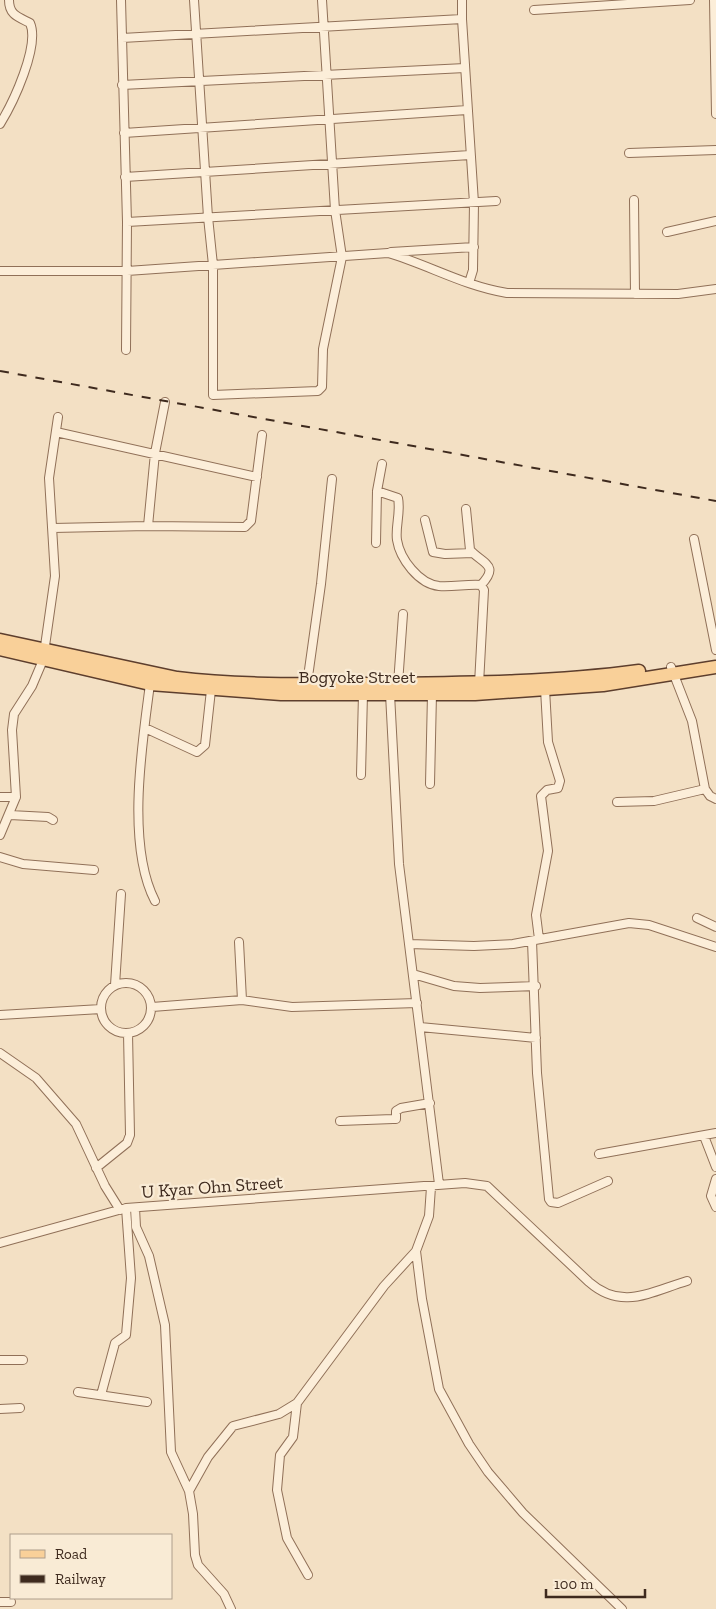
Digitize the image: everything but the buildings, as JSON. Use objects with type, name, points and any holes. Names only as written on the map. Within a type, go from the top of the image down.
[{"type":"main road","name":"Bogyoke Street","points":[[0,640],[44,655],[150,684],[211,690],[432,694],[599,676],[716,667]]},
{"type":"main road","name":"Bogyoke Street","points":[[0,649],[177,678],[268,684],[398,684],[545,689],[604,685],[673,671],[716,659]]},
{"type":"street","points":[[0,124],[25,72],[33,34],[30,23],[14,15],[9,9],[9,0]]},
{"type":"street","points":[[121,0],[127,222],[126,350]]},
{"type":"street","points":[[194,0],[208,217],[213,265],[213,395],[318,391],[322,387],[323,349],[342,257],[335,210],[322,0]]},
{"type":"street","points":[[462,0],[474,203],[473,270],[469,283]]},
{"type":"street","points":[[534,10],[690,0]]},
{"type":"street","points":[[714,0],[716,114]]},
{"type":"street","points":[[122,38],[197,36],[462,19]]},
{"type":"street","points":[[122,85],[465,68]]},
{"type":"street","points":[[124,133],[467,110]]},
{"type":"street","points":[[629,153],[716,150]]},
{"type":"street","points":[[125,177],[470,155]]},
{"type":"street","points":[[634,200],[635,294]]},
{"type":"street","points":[[127,222],[496,201]]},
{"type":"street","points":[[667,232],[716,221]]},
{"type":"street","points":[[0,271],[127,271],[474,247]]},
{"type":"street","points":[[388,253],[469,283],[480,289],[507,293],[695,293],[716,289]]},
{"type":"street","points":[[148,526],[155,453],[165,402]]},
{"type":"street","points":[[0,835],[16,797],[12,730],[14,714],[32,686],[44,655],[55,576],[49,478],[58,418]]},
{"type":"street","points":[[56,432],[257,477]]},
{"type":"street","points":[[53,528],[148,526],[245,527],[251,521],[262,435]]},
{"type":"street","points":[[376,544],[377,491],[382,464]]},
{"type":"street","points":[[307,684],[321,584],[332,479]]},
{"type":"street","points":[[377,491],[398,498],[396,539],[400,555],[409,569],[437,586],[481,585],[487,579],[490,568],[488,564],[472,553],[445,554],[433,552],[425,520]]},
{"type":"street","points":[[466,508],[472,553]]},
{"type":"street","points":[[694,539],[716,650]]},
{"type":"street","points":[[479,688],[484,590],[481,585]]},
{"type":"street","points":[[398,684],[403,614]]},
{"type":"street","points":[[673,671],[692,721],[705,789],[710,796],[716,799]]},
{"type":"street","points":[[150,684],[138,771],[142,859],[155,901]]},
{"type":"street","points":[[545,689],[548,742],[560,781],[558,788],[547,790],[541,796],[548,851],[536,915],[537,1073],[549,1199],[552,1202],[558,1203],[608,1181]]},
{"type":"street","points":[[145,728],[197,752],[202,750],[205,745],[211,690]]},
{"type":"street","points":[[360,775],[363,694]]},
{"type":"street","points":[[188,1491],[208,1456],[233,1426],[279,1414],[297,1403],[384,1286],[416,1251],[428,1216],[435,1186],[430,1103],[399,864],[390,694]]},
{"type":"street","points":[[430,784],[432,694]]},
{"type":"street","points":[[617,802],[654,800],[705,789]]},
{"type":"street","points":[[0,798],[16,797]]},
{"type":"street","points":[[10,815],[48,817],[53,820]]},
{"type":"street","points":[[0,857],[23,864],[94,870]]},
{"type":"street","points":[[116,985],[121,894]]},
{"type":"street","points":[[697,918],[716,928]]},
{"type":"street","points":[[409,944],[474,946],[536,940],[617,924],[636,923],[716,947]]},
{"type":"street","points":[[239,942],[242,1000]]},
{"type":"street","points":[[413,974],[454,986],[480,988],[536,986]]},
{"type":"street","points":[[125,983],[135,984],[144,989],[150,997],[152,1007],[145,1025],[138,1031],[128,1033],[118,1032],[109,1027],[103,1019],[101,1009],[102,999],[108,991],[116,985],[125,983]]},
{"type":"street","points":[[152,1007],[242,1000],[292,1007],[417,1003]]},
{"type":"street","points":[[0,1015],[101,1009]]},
{"type":"street","points":[[420,1027],[536,1038]]},
{"type":"street","points":[[96,1168],[127,1143],[130,1135],[128,1033]]},
{"type":"street","points":[[0,1054],[36,1078],[76,1124],[104,1186],[123,1209],[131,1278],[126,1335],[115,1343],[101,1395]]},
{"type":"street","points":[[340,1121],[393,1120],[396,1119],[396,1111],[401,1108],[430,1103]]},
{"type":"street","points":[[599,1154],[716,1133]]},
{"type":"street","points":[[704,1136],[716,1167]]},
{"type":"street","points":[[716,1178],[711,1196],[716,1207]]},
{"type":"street","name":"U Kyar Ohn Street","points":[[0,1243],[123,1209],[465,1183],[487,1186],[588,1282],[607,1295],[630,1298],[687,1281]]},
{"type":"street","points":[[135,1208],[136,1226],[148,1256],[164,1325],[171,1452],[188,1491],[193,1514],[195,1555],[198,1565],[224,1594],[231,1609]]},
{"type":"street","points":[[416,1251],[422,1299],[439,1389],[469,1444],[488,1472],[523,1513],[619,1608]]},
{"type":"street","points":[[0,1360],[23,1360]]},
{"type":"street","points":[[78,1392],[147,1402]]},
{"type":"street","points":[[297,1403],[293,1437],[280,1455],[277,1490],[287,1538],[308,1575]]},
{"type":"street","points":[[0,1409],[20,1408]]},
{"type":"street","points":[[0,1602],[10,1602]]},
{"type":"railway","points":[[0,371],[716,501]]}]
